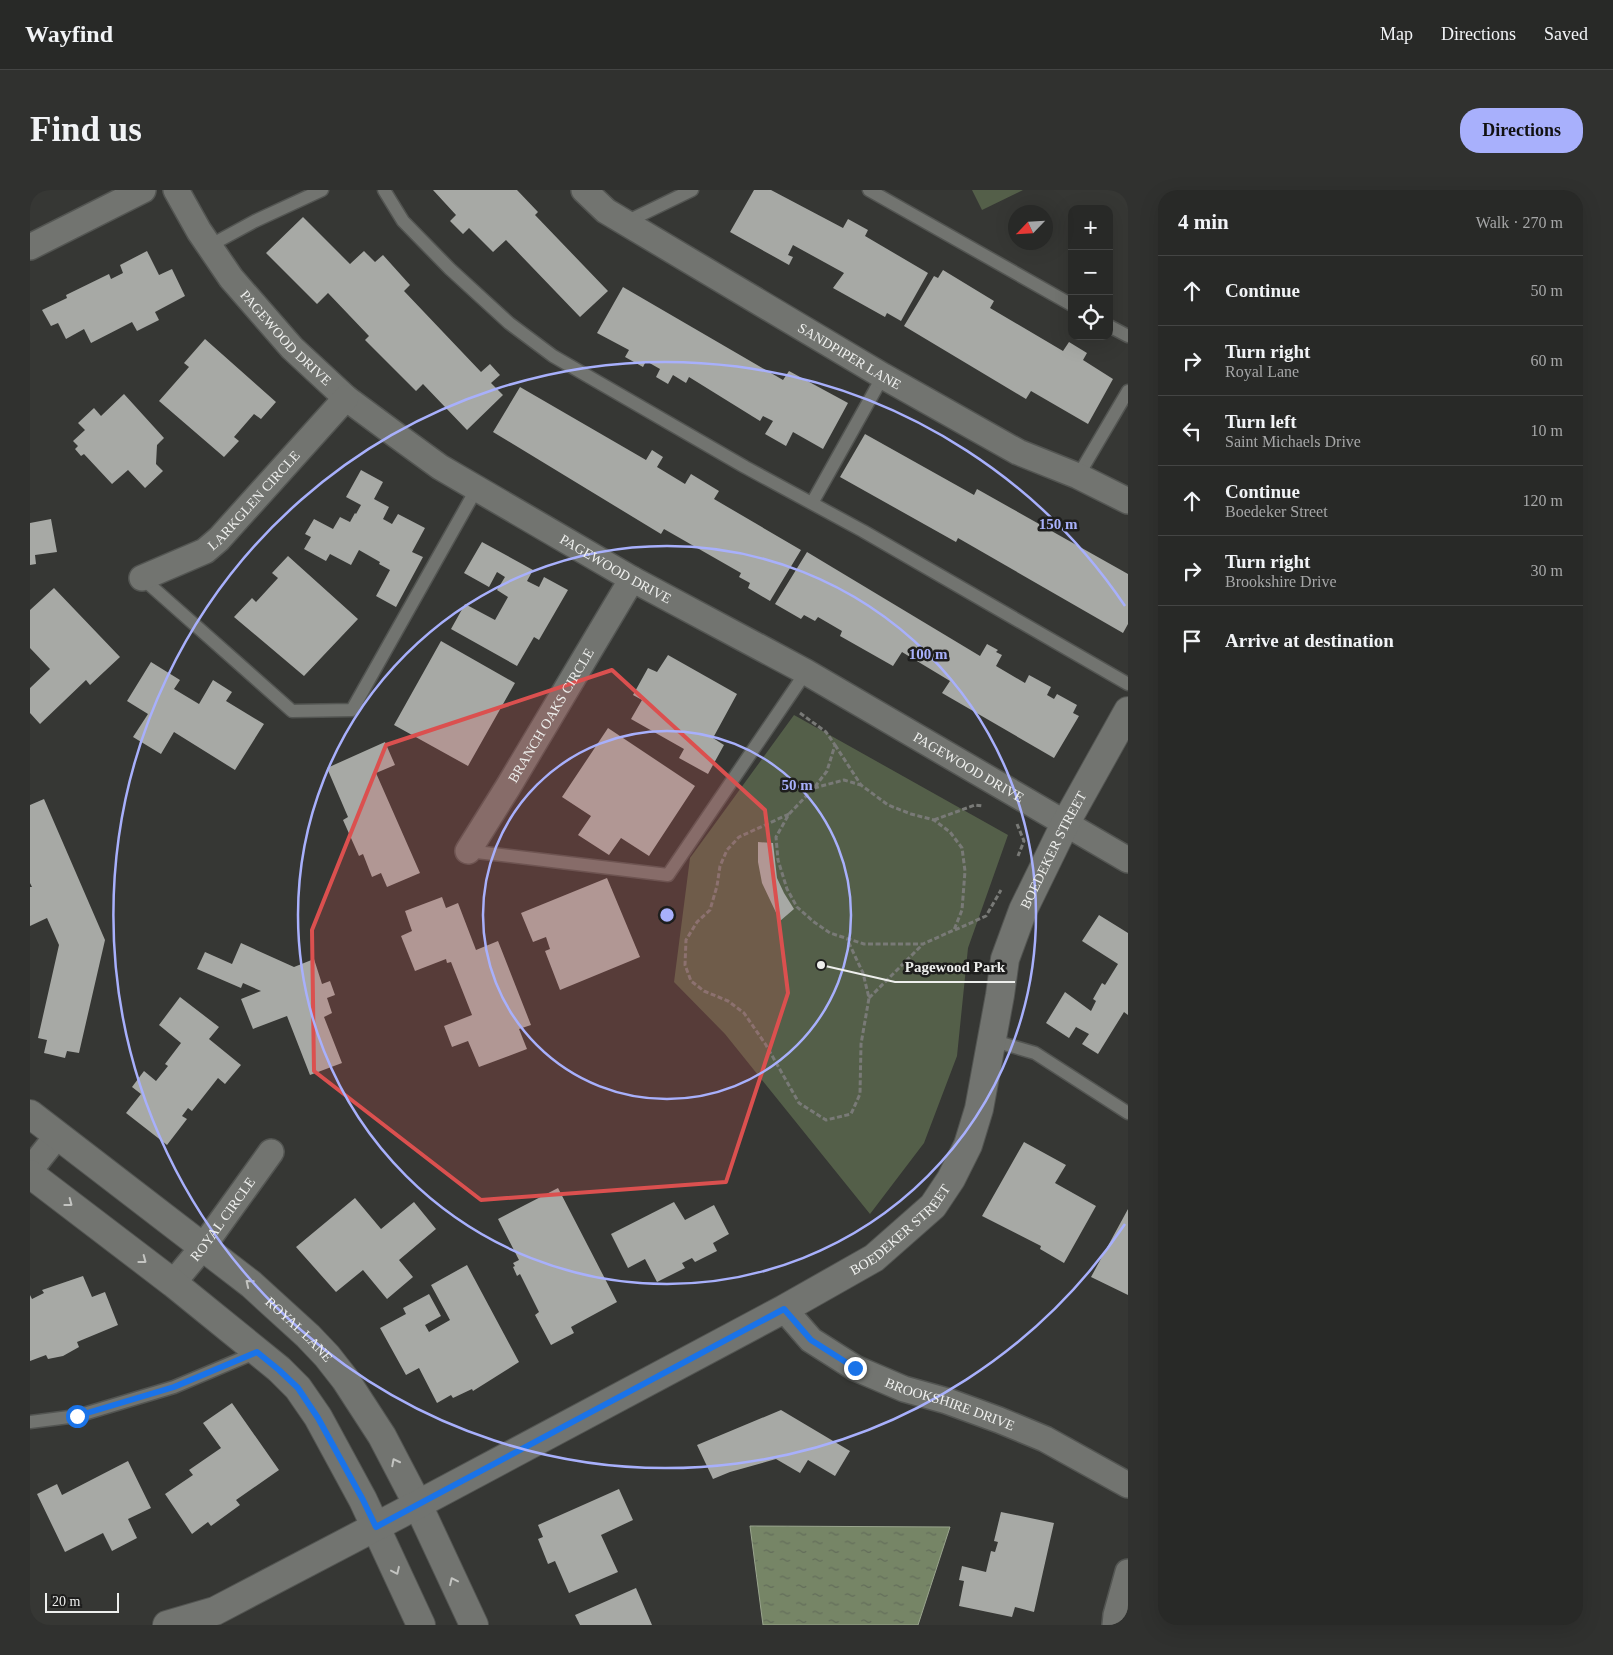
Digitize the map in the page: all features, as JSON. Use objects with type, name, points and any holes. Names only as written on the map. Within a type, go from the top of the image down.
[{"type":"street","points":[[30,247],[143,190]]},
{"type":"street","name":"PAGEWOOD DRIVE","points":[[176,190],[199,231],[231,278],[292,348],[346,398],[440,467],[632,579],[806,672],[1128,860]]},
{"type":"street","name":"SANDPIPER LANE","points":[[584,190],[606,211],[883,376],[1018,452],[1078,476],[1128,501]]},
{"type":"street","name":"LARKGLEN CIRCLE","points":[[142,578],[205,551],[219,539],[346,398]]},
{"type":"street","name":"BRANCH OAKS CIRCLE","points":[[468,851],[632,579]]},
{"type":"street","name":"BOEDEKER STREET","points":[[167,1625],[216,1618],[409,1509],[647,1380],[784,1309],[874,1258],[933,1206],[951,1179],[968,1145],[979,1109],[1004,959],[1023,910],[1065,824],[1128,711]]},
{"type":"street","name":"ROYAL LANE","points":[[30,1114],[251,1284],[327,1356],[345,1379],[382,1436],[409,1509],[474,1625]]},
{"type":"street","points":[[30,1170],[58,1136]]},
{"type":"street","name":"ROYAL CIRCLE","points":[[173,1283],[202,1248],[271,1152]]},
{"type":"street","points":[[30,1174],[173,1283],[279,1370],[298,1388],[318,1418],[363,1500],[421,1625]]},
{"type":"street","name":"BROOKSHIRE DRIVE","points":[[784,1309],[811,1340],[855,1368],[904,1389],[947,1401],[1045,1438],[1128,1484]]},
{"type":"street","points":[[1115,1625],[1128,1572]]},
{"type":"lane","points":[[209,246],[255,221],[322,190]]},
{"type":"lane","points":[[384,190],[402,221],[450,269],[509,323],[553,356],[737,462],[864,531],[1128,684]]},
{"type":"lane","points":[[626,222],[692,190]]},
{"type":"lane","points":[[869,190],[1068,303]]},
{"type":"lane","points":[[1113,328],[1128,336]]},
{"type":"lane","points":[[812,503],[883,376]]},
{"type":"lane","points":[[1078,476],[1128,390]]},
{"type":"lane","points":[[142,578],[292,711],[352,710],[476,488]]},
{"type":"lane","points":[[468,851],[668,875],[806,672]]},
{"type":"lane","points":[[991,1040],[1035,1053],[1128,1113]]},
{"type":"lane","points":[[30,1422],[77,1416],[174,1387],[257,1352]]},
{"type":"path","points":[[785,702],[826,732],[862,785],[888,805],[934,820],[950,832],[962,848],[964,871],[962,910],[954,930]]},
{"type":"path","points":[[835,744],[827,771],[814,788],[789,814],[776,837],[778,860],[787,889],[797,907],[830,933],[864,944],[923,944]]},
{"type":"path","points":[[814,788],[844,780],[862,785]]},
{"type":"path","points":[[934,820],[975,805],[989,806]]},
{"type":"path","points":[[789,814],[739,837],[726,850],[720,866],[717,886],[710,910],[697,922],[686,940],[685,966],[691,981],[704,991],[728,1001],[744,1013],[766,1045],[799,1103],[826,1120],[851,1114],[860,1094],[861,1044],[869,998],[863,973],[847,938]]},
{"type":"path","points":[[1014,817],[1024,841],[1015,864]]},
{"type":"path","points":[[869,998],[923,944],[986,916],[1003,887]]},
{"type":"highlighted area","points":[[612,670],[765,810],[788,993],[726,1182],[481,1200],[314,1071],[312,930],[386,745]]},
{"type":"shaded area","points":[[972,190],[1023,190],[982,210]]},
{"type":"shaded area","points":[[794,715],[1008,835],[968,948],[957,1056],[924,1143],[870,1214],[725,1034],[674,982],[690,858]]},
{"type":"water","points":[[750,1526],[950,1527],[918,1625],[763,1625]]},
{"type":"building","points":[[433,190],[517,190],[538,212],[535,215],[608,291],[580,317],[506,240],[493,252],[469,228],[463,234],[450,221],[456,215]]},
{"type":"building","points":[[754,190],[771,190],[843,228],[848,219],[868,230],[865,236],[928,273],[901,321],[887,313],[885,317],[833,288],[844,273],[793,245],[788,255],[793,257],[789,265],[730,232]]},
{"type":"building","points":[[303,217],[350,264],[364,251],[375,262],[383,255],[410,285],[404,291],[481,372],[490,364],[500,375],[491,383],[503,395],[467,430],[423,384],[416,391],[365,340],[369,336],[328,293],[317,304],[266,253]]},
{"type":"building","points":[[147,251],[159,275],[172,269],[185,296],[155,312],[159,320],[137,331],[132,322],[91,343],[84,329],[66,339],[58,323],[51,326],[42,310],[67,298],[66,295],[109,274],[111,279],[123,273],[120,265]]},
{"type":"building","points":[[943,270],[994,301],[990,308],[1063,351],[1069,342],[1087,353],[1083,360],[1113,379],[1088,424],[1031,391],[1026,399],[904,326],[934,276],[938,278]]},
{"type":"building","points":[[623,287],[783,380],[789,371],[848,403],[823,449],[793,432],[786,446],[765,434],[773,421],[763,416],[760,421],[689,377],[686,383],[673,375],[668,384],[656,377],[660,369],[646,361],[643,367],[625,357],[629,350],[597,333]]},
{"type":"building","points":[[205,339],[276,402],[261,419],[254,414],[234,437],[239,441],[224,457],[159,401],[189,367],[184,363]]},
{"type":"building","points":[[520,387],[646,460],[652,450],[663,457],[657,467],[685,484],[691,474],[719,491],[714,499],[801,550],[770,601],[748,588],[750,583],[739,577],[741,573],[664,529],[661,534],[493,432]]},
{"type":"building","points":[[124,394],[164,438],[157,445],[156,464],[163,471],[145,488],[128,470],[112,484],[84,454],[81,456],[75,449],[78,446],[73,441],[85,430],[78,423],[94,408],[101,416]]},
{"type":"building","points":[[865,434],[974,495],[977,489],[1128,574],[1128,624],[1123,633],[958,538],[956,542],[840,477]]},
{"type":"building","points":[[361,470],[383,482],[374,499],[389,507],[383,519],[392,524],[398,514],[425,528],[412,552],[423,557],[396,607],[376,596],[390,570],[379,564],[380,562],[359,550],[351,565],[330,554],[326,561],[304,549],[311,537],[305,534],[314,519],[333,529],[340,517],[350,522],[356,514],[361,505],[346,497]]},
{"type":"building","points":[[51,519],[57,552],[35,555],[36,564],[30,565],[30,523]]},
{"type":"building","points":[[482,542],[533,570],[527,581],[539,587],[544,577],[568,590],[539,640],[534,637],[517,666],[451,629],[465,604],[495,620],[508,597],[497,590],[505,577],[497,572],[489,587],[464,573]]},
{"type":"building","points":[[807,552],[980,656],[987,644],[998,650],[996,652],[1002,655],[996,666],[1025,683],[1029,675],[1051,687],[1047,695],[1054,699],[1057,694],[1077,705],[1073,713],[1079,716],[1054,758],[942,693],[950,681],[902,652],[893,666],[840,636],[842,631],[818,617],[815,621],[804,615],[801,619],[775,604]]},
{"type":"building","points":[[288,556],[358,619],[304,676],[234,617],[252,598],[256,602],[278,578],[272,573]]},
{"type":"building","points":[[54,588],[120,657],[90,685],[86,680],[40,724],[30,713],[30,688],[50,669],[30,648],[30,610]]},
{"type":"building","points":[[441,641],[515,683],[468,766],[394,725]]},
{"type":"building","points":[[668,655],[737,694],[713,738],[724,745],[708,774],[679,758],[684,749],[631,719],[642,700],[633,695],[648,668],[657,672]]},
{"type":"building","points":[[151,662],[180,680],[174,689],[199,704],[213,680],[232,692],[226,701],[264,724],[235,770],[174,732],[161,754],[133,737],[148,714],[127,701]]},
{"type":"building","points":[[608,728],[695,786],[649,856],[621,838],[609,855],[578,835],[591,816],[562,797]]},
{"type":"building","points":[[385,742],[395,765],[376,773],[420,873],[387,887],[381,873],[372,877],[363,854],[359,856],[343,820],[348,817],[327,768]]},
{"type":"building","points":[[44,799],[105,940],[79,1053],[67,1051],[65,1058],[44,1053],[47,1040],[38,1038],[59,945],[47,918],[30,926],[30,887],[32,887],[30,883],[30,805]]},
{"type":"building","points":[[758,842],[773,843],[777,878],[794,909],[780,921],[762,883],[758,862]]},
{"type":"building","points":[[607,878],[640,957],[560,990],[545,951],[550,949],[546,937],[533,942],[521,913]]},
{"type":"building","points":[[442,897],[446,908],[458,903],[476,950],[498,941],[531,1025],[519,1029],[527,1049],[479,1067],[468,1041],[452,1047],[444,1026],[472,1015],[451,962],[447,963],[446,959],[415,971],[401,936],[412,931],[405,911]]},
{"type":"building","points":[[1099,915],[1128,933],[1128,1015],[1124,1012],[1098,1054],[1082,1044],[1089,1034],[1076,1027],[1069,1038],[1046,1023],[1065,992],[1091,1011],[1096,1001],[1093,999],[1102,983],[1105,985],[1118,964],[1082,941]]},
{"type":"building","points":[[241,943],[294,967],[314,959],[322,984],[330,981],[335,995],[327,998],[332,1013],[324,1017],[342,1063],[310,1075],[287,1016],[253,1029],[241,999],[261,991],[243,983],[241,988],[197,969],[205,952],[232,964]]},
{"type":"building","points":[[180,997],[219,1027],[209,1039],[241,1065],[225,1084],[218,1078],[192,1111],[188,1108],[182,1116],[187,1119],[167,1145],[126,1113],[141,1094],[132,1087],[144,1071],[156,1081],[168,1066],[165,1064],[181,1043],[159,1025]]},
{"type":"building","points":[[1024,1142],[1066,1165],[1055,1183],[1096,1206],[1064,1263],[1040,1249],[1041,1246],[982,1216]]},
{"type":"building","points":[[558,1188],[617,1302],[571,1327],[574,1333],[551,1345],[535,1315],[539,1312],[520,1274],[517,1276],[513,1267],[515,1266],[513,1263],[519,1260],[498,1219]]},
{"type":"building","points":[[355,1198],[381,1229],[414,1202],[436,1229],[399,1260],[413,1277],[387,1299],[363,1270],[336,1292],[296,1247]]},
{"type":"building","points":[[674,1202],[685,1220],[714,1205],[729,1234],[713,1243],[717,1251],[695,1262],[692,1258],[682,1263],[685,1268],[657,1282],[645,1259],[628,1268],[611,1234]]},
{"type":"building","points":[[1128,1209],[1128,1295],[1091,1277]]},
{"type":"building","points":[[467,1265],[519,1362],[473,1391],[472,1389],[453,1398],[451,1395],[437,1403],[419,1368],[406,1375],[380,1328],[406,1314],[403,1308],[429,1294],[441,1316],[425,1325],[429,1332],[450,1320],[431,1285]]},
{"type":"building","points":[[83,1276],[92,1297],[105,1292],[118,1325],[77,1342],[79,1347],[63,1356],[48,1359],[46,1355],[30,1361],[30,1295],[32,1299],[44,1293],[42,1290]]},
{"type":"building","points":[[232,1403],[279,1470],[236,1500],[240,1505],[211,1526],[208,1522],[192,1534],[165,1494],[193,1475],[189,1470],[221,1448],[203,1423]]},
{"type":"building","points":[[781,1410],[850,1451],[835,1476],[808,1460],[800,1473],[776,1459],[730,1472],[713,1479],[697,1445]]},
{"type":"building","points":[[128,1461],[151,1508],[128,1519],[137,1538],[112,1551],[103,1533],[65,1552],[37,1494],[57,1484],[62,1495]]},
{"type":"building","points":[[619,1489],[633,1520],[601,1535],[618,1572],[569,1593],[555,1561],[548,1564],[538,1539],[543,1537],[538,1525]]},
{"type":"building","points":[[1001,1512],[1054,1523],[1034,1612],[1015,1607],[1012,1617],[959,1606],[964,1581],[959,1580],[962,1566],[986,1572],[991,1551],[995,1552],[998,1542],[994,1541]]},
{"type":"building","points":[[636,1588],[652,1625],[580,1625],[575,1615]]},
{"type":"place","name":"Pagewood Park","points":[[821,965]]},
{"type":"route","points":[[77,1416],[174,1387],[257,1352],[298,1388],[318,1418],[376,1527],[784,1309],[811,1340],[855,1368]]}]
